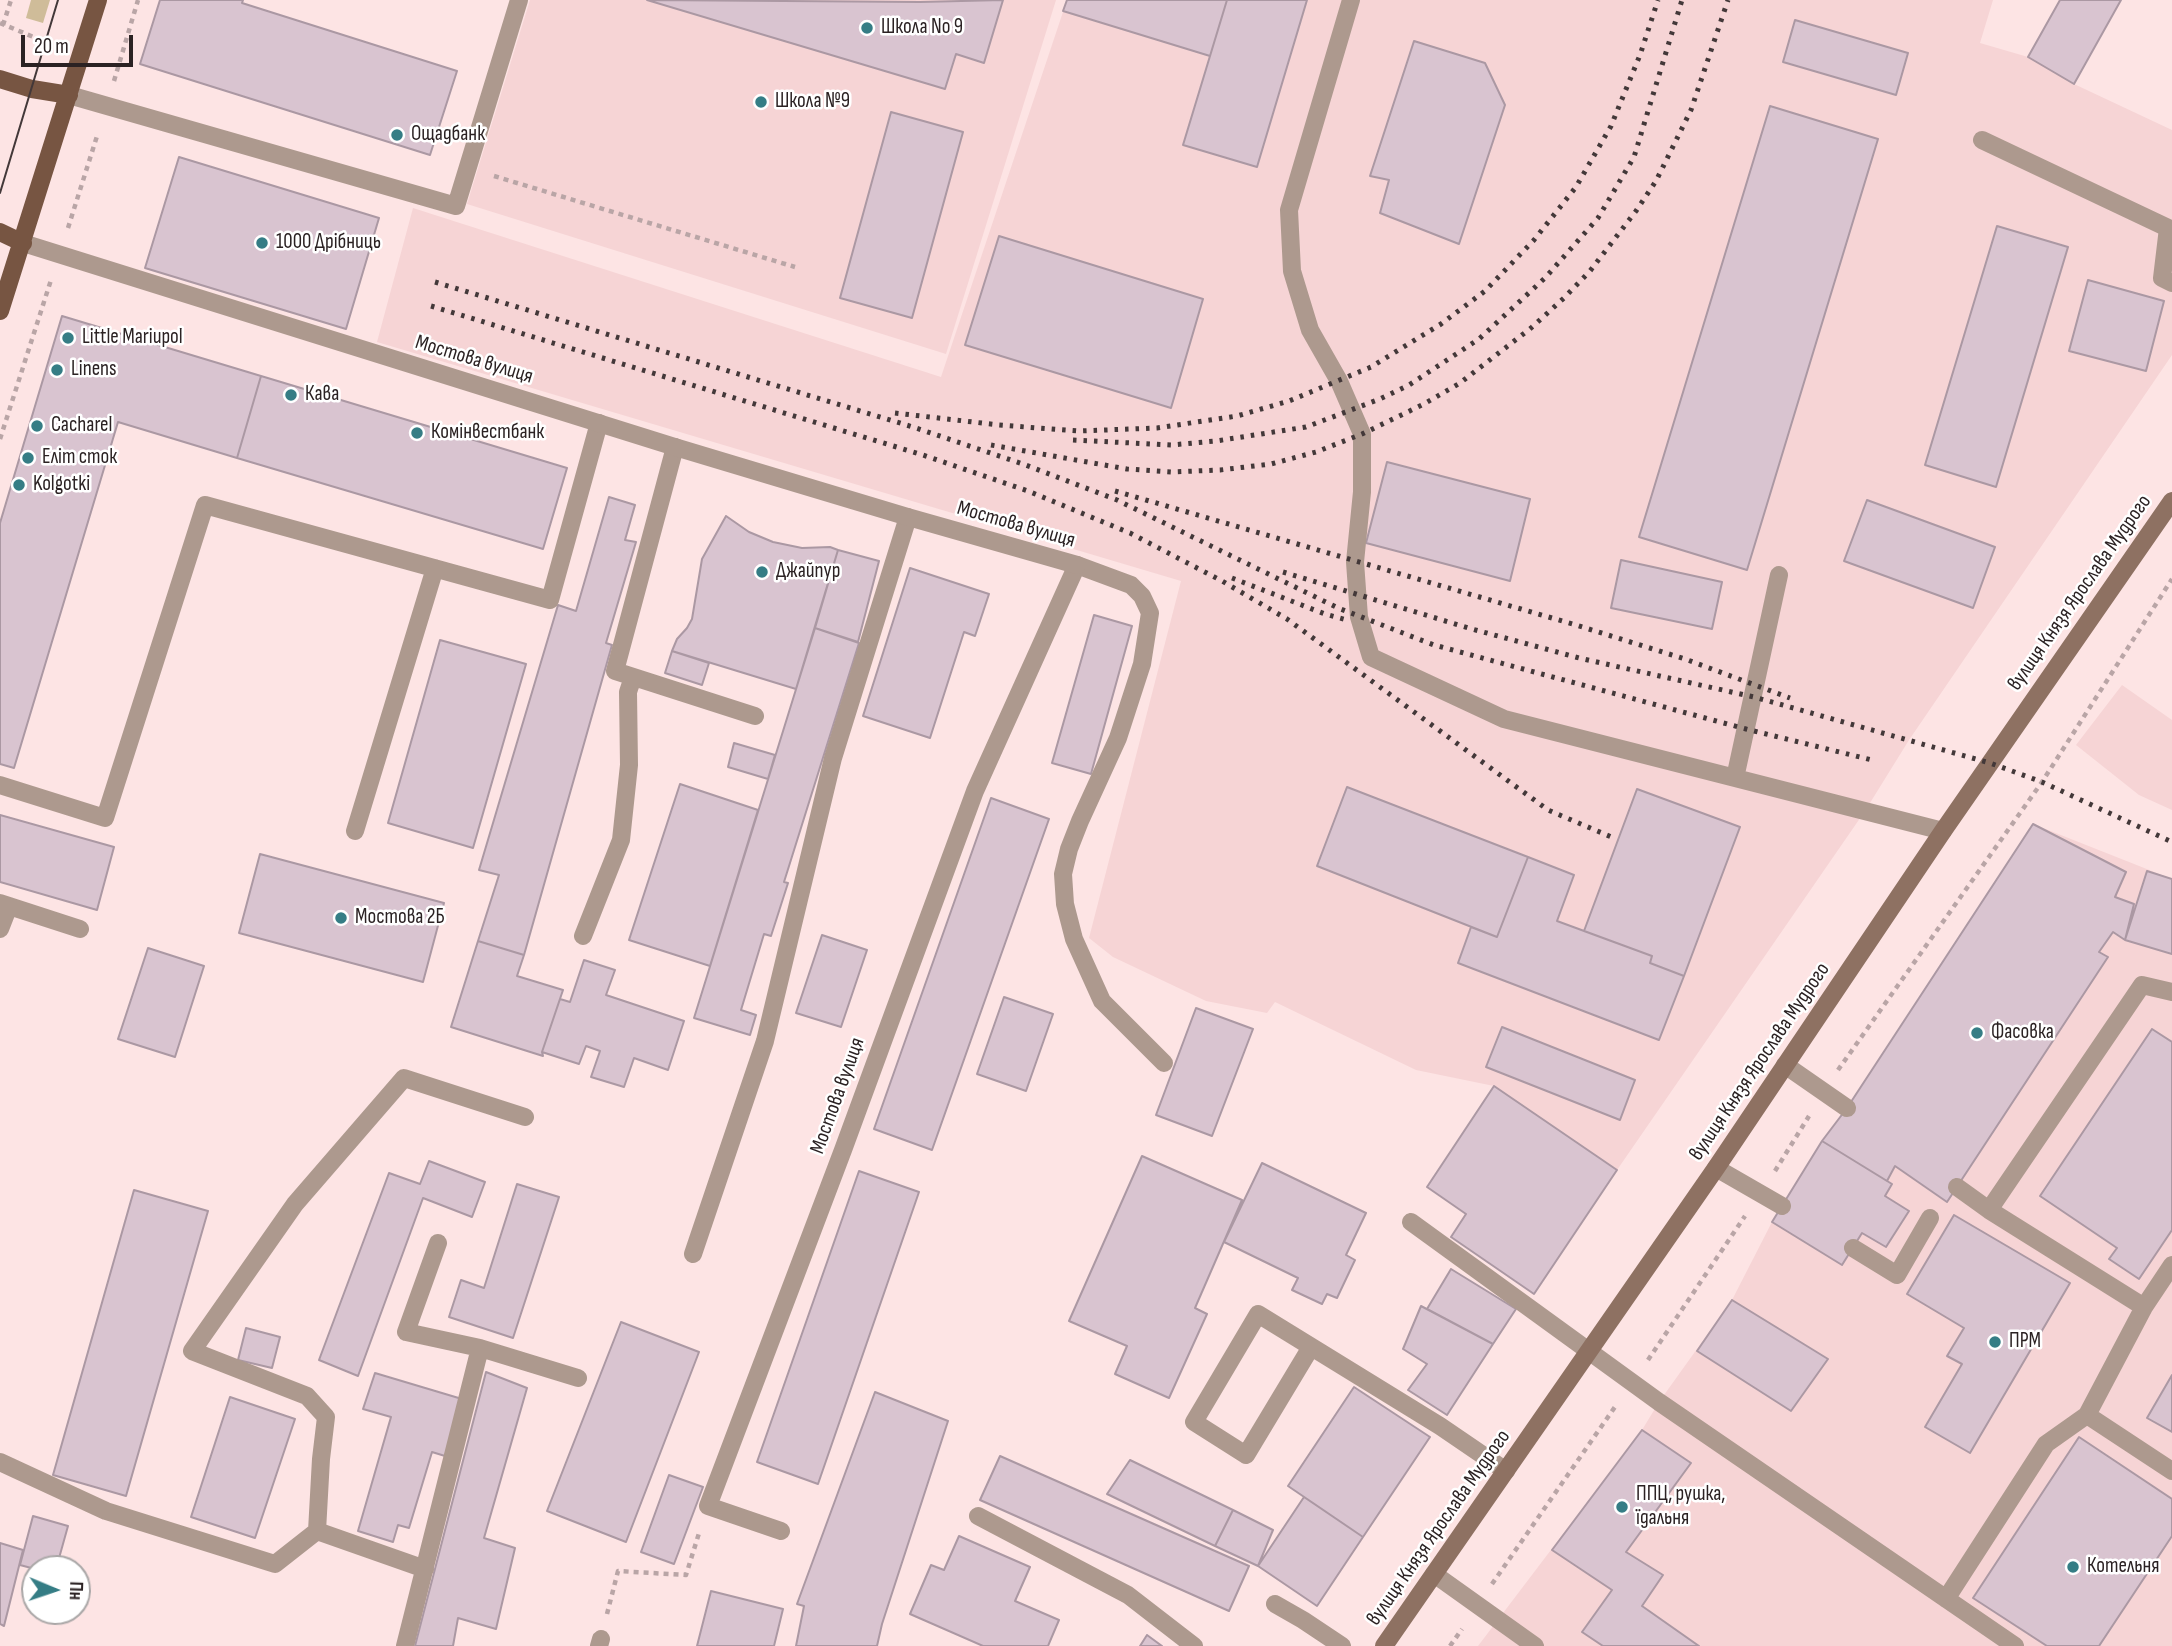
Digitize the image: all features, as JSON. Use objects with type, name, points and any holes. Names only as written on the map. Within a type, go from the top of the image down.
[{"type":"main road","points":[[0,311],[98,0]]},
{"type":"main road","points":[[0,79],[32,89],[69,95]]},
{"type":"main road","points":[[0,232],[23,243]]},
{"type":"main road","name":"вулиця Князя Ярослава Мудрого","points":[[1384,1646],[1716,1168],[1943,831],[2171,505]]},
{"type":"street","points":[[69,95],[456,206],[519,0]]},
{"type":"street","points":[[1351,0],[1289,210],[1292,271],[1310,330],[1339,381],[1362,434],[1357,595],[1359,617],[1371,657],[1504,719],[1943,831]]},
{"type":"street","points":[[1982,140],[2168,228],[2162,278],[2172,283]]},
{"type":"street","name":"Мостова вулиця","points":[[23,243],[675,447],[1077,565],[975,791],[708,1506]]},
{"type":"street","points":[[0,785],[105,818],[205,505],[550,600],[599,423]]},
{"type":"street","points":[[675,447],[615,671],[755,716]]},
{"type":"street","points":[[693,1254],[765,1041],[833,758],[908,517]]},
{"type":"street","points":[[1077,565],[1131,585],[1142,596],[1150,612],[1142,664],[1118,738],[1069,849],[1063,874],[1065,904],[1074,939],[1102,1001],[1164,1063]]},
{"type":"street","points":[[355,831],[435,568]]},
{"type":"street","points":[[1735,778],[1779,575]]},
{"type":"street","points":[[583,936],[621,840],[629,765],[628,692],[633,677]]},
{"type":"street","points":[[0,929],[4,905],[80,929]]},
{"type":"street","points":[[1989,1210],[2142,985],[2172,992]]},
{"type":"street","points":[[1785,1065],[1847,1108]]},
{"type":"street","points":[[0,1462],[106,1511],[275,1564],[317,1531],[326,1417],[307,1396],[192,1351],[295,1204],[404,1078],[525,1117]]},
{"type":"street","points":[[1716,1168],[1782,1206]]},
{"type":"street","points":[[1957,1187],[2144,1307]]},
{"type":"street","points":[[1853,1248],[1897,1275],[1930,1219]]},
{"type":"street","points":[[1412,1223],[1659,1402],[2015,1646]]},
{"type":"street","points":[[438,1243],[406,1332],[480,1348],[578,1378]]},
{"type":"street","points":[[1946,1599],[2046,1444],[2087,1415],[2144,1307],[2172,1265]]},
{"type":"street","points":[[1311,1347],[1247,1455],[1194,1422],[1258,1314],[1440,1426],[1506,1471]]},
{"type":"street","points":[[405,1646],[480,1348]]},
{"type":"street","points":[[2087,1415],[2172,1471]]},
{"type":"street","points":[[708,1506],[781,1531]]},
{"type":"street","points":[[978,1516],[1128,1595],[1194,1646]]},
{"type":"street","points":[[317,1531],[425,1569]]},
{"type":"street","points":[[1434,1574],[1535,1646]]},
{"type":"street","points":[[1275,1604],[1342,1646]]},
{"type":"path","points":[[3,25],[11,0]]},
{"type":"path","points":[[0,439],[107,106],[138,0]]},
{"type":"path","points":[[468,168],[795,267]]},
{"type":"path","points":[[600,1642],[618,1571],[686,1575],[708,1506]]},
{"type":"shaded area","points":[[31,0],[50,0],[43,23],[26,18]]},
{"type":"shaded area","name":"Школа №9","points":[[530,0],[1056,0],[946,354],[467,204]]},
{"type":"shaded area","points":[[1067,0],[1993,0],[1980,43],[2028,57],[2074,84],[2172,130],[2172,355],[1909,740],[1865,811],[1617,1170],[1494,1086],[1416,1070],[1275,1002],[1267,1013],[1206,1001],[1113,957],[1089,938],[1181,581],[377,342],[413,208],[941,377]]},
{"type":"shaded area","points":[[2122,685],[2172,720],[2172,810],[2139,795],[2076,745]]},
{"type":"shaded area","points":[[2033,824],[2172,879],[2172,1646],[1478,1646],[1642,1430],[1732,1300],[1772,1222],[1822,1141],[1847,1108]]},
{"type":"building","points":[[160,0],[243,0],[242,3],[457,71],[430,155],[140,64]]},
{"type":"building","name":"Школа No 9","points":[[647,0],[1003,0],[984,63],[956,54],[945,89]]},
{"type":"building","points":[[1067,0],[1227,0],[1210,56],[1063,11]]},
{"type":"building","points":[[1227,0],[1307,0],[1257,167],[1183,145]]},
{"type":"building","points":[[2060,0],[2121,0],[2074,84],[2028,57]]},
{"type":"building","points":[[1795,20],[1908,53],[1896,95],[1783,62]]},
{"type":"building","points":[[1414,41],[1485,63],[1505,105],[1459,244],[1380,213],[1389,180],[1370,176]]},
{"type":"building","points":[[1770,106],[1878,139],[1747,570],[1639,537]]},
{"type":"building","points":[[891,112],[963,132],[912,318],[840,298]]},
{"type":"building","name":"1000 Дрібниць","points":[[179,157],[379,218],[346,329],[145,268]]},
{"type":"building","points":[[1997,226],[2068,247],[1996,487],[1925,465]]},
{"type":"building","points":[[999,236],[1203,299],[1171,408],[965,345]]},
{"type":"building","points":[[2088,280],[2164,301],[2146,371],[2069,351]]},
{"type":"building","points":[[62,316],[261,376],[237,458],[118,422],[14,768],[0,764],[0,523]]},
{"type":"building","points":[[261,376],[567,468],[543,549],[237,458]]},
{"type":"building","points":[[1387,462],[1530,499],[1510,581],[1366,543]]},
{"type":"building","points":[[609,497],[635,505],[625,540],[636,542],[606,643],[612,645],[524,955],[478,941],[499,875],[479,870],[558,605],[576,611]]},
{"type":"building","points":[[1867,500],[1995,547],[1973,608],[1844,561]]},
{"type":"building","points":[[726,516],[749,532],[773,542],[802,548],[830,547],[838,550],[796,689],[672,651],[677,639],[692,619],[702,559]]},
{"type":"building","points":[[838,550],[879,561],[858,642],[815,628]]},
{"type":"building","points":[[1621,560],[1722,582],[1712,629],[1611,608]]},
{"type":"building","points":[[910,568],[989,594],[975,636],[964,632],[930,738],[863,716]]},
{"type":"building","points":[[1094,615],[1132,626],[1091,774],[1052,763]]},
{"type":"building","points":[[815,628],[859,643],[784,882],[788,883],[771,936],[764,934],[741,1010],[756,1015],[750,1035],[694,1018]]},
{"type":"building","points":[[440,640],[526,664],[473,848],[388,823]]},
{"type":"building","points":[[672,651],[709,663],[702,685],[665,673]]},
{"type":"building","points":[[734,743],[775,755],[768,779],[728,767]]},
{"type":"building","points":[[680,784],[758,810],[710,966],[629,940]]},
{"type":"building","points":[[1347,787],[1528,857],[1497,937],[1317,866]]},
{"type":"building","points":[[1637,789],[1740,827],[1684,976],[1650,963],[1652,956],[1584,931]]},
{"type":"building","points":[[991,798],[1049,819],[932,1150],[874,1129]]},
{"type":"building","points":[[0,815],[114,847],[97,910],[0,882]]},
{"type":"building","name":"Фасовка","points":[[2033,824],[2126,872],[2115,897],[2134,904],[2125,940],[2113,932],[2099,952],[2108,957],[1947,1202],[1895,1166],[1887,1181],[1822,1141],[1847,1108]]},
{"type":"building","name":"Мостова 2Б","points":[[260,854],[444,903],[423,982],[239,933]]},
{"type":"building","points":[[1528,857],[1574,875],[1557,921],[1652,956],[1650,963],[1684,976],[1659,1040],[1458,963],[1471,927],[1497,937]]},
{"type":"building","points":[[2147,871],[2172,879],[2172,954],[2125,940]]},
{"type":"building","points":[[822,935],[867,950],[841,1027],[796,1013]]},
{"type":"building","points":[[478,941],[524,955],[517,976],[563,990],[542,1052],[543,1056],[451,1027]]},
{"type":"building","points":[[148,948],[204,966],[175,1057],[118,1039]]},
{"type":"building","points":[[584,960],[615,970],[606,995],[684,1021],[668,1070],[634,1058],[624,1087],[591,1077],[600,1051],[586,1046],[579,1064],[542,1052],[560,999],[570,1002]]},
{"type":"building","points":[[1004,997],[1053,1014],[1026,1091],[977,1074]]},
{"type":"building","points":[[1196,1008],[1253,1029],[1212,1136],[1156,1115]]},
{"type":"building","points":[[1502,1027],[1635,1080],[1620,1120],[1486,1067]]},
{"type":"building","points":[[2152,1029],[2172,1042],[2172,1230],[2139,1279],[2109,1259],[2117,1248],[2040,1196]]},
{"type":"building","points":[[1494,1086],[1617,1170],[1534,1294],[1451,1237],[1466,1214],[1427,1187]]},
{"type":"building","points":[[1822,1141],[1892,1184],[1885,1196],[1909,1211],[1886,1247],[1862,1233],[1842,1265],[1772,1222]]},
{"type":"building","points":[[1142,1156],[1242,1200],[1195,1308],[1207,1314],[1169,1398],[1115,1374],[1127,1346],[1069,1321]]},
{"type":"building","points":[[429,1161],[485,1182],[472,1217],[423,1198],[358,1376],[319,1360],[389,1173],[420,1184]]},
{"type":"building","points":[[1262,1163],[1366,1213],[1346,1255],[1355,1260],[1337,1298],[1327,1294],[1322,1304],[1292,1290],[1298,1278],[1224,1242]]},
{"type":"building","points":[[859,1171],[919,1192],[818,1484],[757,1462]]},
{"type":"building","points":[[517,1184],[559,1197],[513,1338],[449,1317],[461,1280],[484,1288]]},
{"type":"building","points":[[134,1190],[208,1211],[126,1496],[53,1475]]},
{"type":"building","name":"ПРМ","points":[[1954,1215],[2070,1283],[1970,1453],[1925,1427],[1962,1364],[1947,1356],[1964,1328],[1907,1294]]},
{"type":"building","points":[[1451,1269],[1516,1309],[1493,1344],[1427,1309]]},
{"type":"building","points":[[1732,1300],[1828,1359],[1791,1411],[1697,1351]]},
{"type":"building","points":[[1421,1306],[1493,1344],[1447,1415],[1408,1390],[1427,1364],[1403,1349]]},
{"type":"building","points":[[621,1322],[699,1352],[626,1542],[547,1511]]},
{"type":"building","points":[[246,1328],[280,1337],[272,1368],[238,1360]]},
{"type":"building","points":[[486,1372],[527,1388],[484,1538],[515,1548],[496,1629],[458,1618],[453,1646],[415,1646]]},
{"type":"building","points":[[375,1373],[462,1399],[445,1456],[432,1452],[409,1528],[398,1525],[393,1542],[358,1531],[391,1417],[363,1409]]},
{"type":"building","points":[[2172,1375],[2172,1432],[2147,1418]]},
{"type":"building","points":[[1354,1387],[1430,1437],[1363,1537],[1288,1486]]},
{"type":"building","points":[[875,1392],[948,1421],[877,1646],[796,1646],[804,1606],[797,1604]]},
{"type":"building","points":[[230,1397],[295,1419],[255,1538],[191,1517]]},
{"type":"building","name":"ППЦ, рушка, їдальня","points":[[1642,1430],[1691,1463],[1626,1552],[1663,1575],[1642,1606],[1699,1646],[1603,1646],[1582,1632],[1612,1590],[1552,1550]]},
{"type":"building","name":"Котельня","points":[[2079,1437],[2172,1499],[2172,1536],[2099,1646],[2047,1646],[1973,1598]]},
{"type":"building","points":[[1000,1456],[1249,1566],[1229,1611],[980,1500]]},
{"type":"building","points":[[1130,1460],[1233,1510],[1215,1546],[1107,1494]]},
{"type":"building","points":[[669,1475],[703,1487],[674,1564],[641,1552]]},
{"type":"building","points":[[1304,1497],[1363,1537],[1317,1606],[1258,1566]]},
{"type":"building","points":[[1233,1510],[1273,1530],[1258,1566],[1215,1546]]},
{"type":"building","points":[[33,1516],[68,1526],[60,1555],[23,1555]]},
{"type":"building","points":[[959,1536],[1030,1567],[1015,1601],[1059,1620],[1048,1646],[983,1646],[910,1614],[931,1565],[944,1570]]},
{"type":"building","points":[[0,1543],[23,1550],[4,1626],[0,1624]]},
{"type":"building","points":[[711,1591],[783,1609],[774,1646],[697,1646]]},
{"type":"building","points":[[1147,1635],[1162,1646],[1140,1646]]},
{"type":"tram line","points":[[0,193],[58,0]]},
{"type":"railway","points":[[895,413],[1078,431],[1157,428],[1237,416],[1289,401],[1371,367],[1441,324],[1485,291],[1534,240],[1576,187],[1611,126],[1640,55],[1658,0]]},
{"type":"railway","points":[[1073,440],[1171,445],[1306,427],[1409,385],[1479,339],[1545,278],[1598,218],[1634,157],[1682,0]]},
{"type":"railway","points":[[991,445],[1127,469],[1171,472],[1271,464],[1316,452],[1362,434],[1460,383],[1531,328],[1564,298],[1590,271],[1636,211],[1656,181],[1691,110],[1728,0]]},
{"type":"railway","points":[[435,282],[913,427],[1023,464],[1117,500],[1338,608],[1434,645],[1876,761]]},
{"type":"railway","points":[[431,306],[923,455],[1028,491],[1130,533],[1222,581],[1287,619],[1548,810],[1616,839]]},
{"type":"railway","points":[[1115,491],[1576,625],[1685,659],[1790,698]]},
{"type":"railway","points":[[1283,572],[1579,658],[1754,697],[1990,763],[2042,782],[2172,842]]},
{"type":"railway","points":[[1232,578],[1347,620]]},
{"type":"place","name":"Школа No 9","points":[[867,28]]},
{"type":"place","name":"Школа №9","points":[[761,102]]},
{"type":"place","name":"Ощадбанк","points":[[397,135]]},
{"type":"place","name":"1000 Дрібниць","points":[[262,243]]},
{"type":"place","name":"Little Mariupol","points":[[68,338]]},
{"type":"place","name":"Linens","points":[[57,370]]},
{"type":"place","name":"Кава","points":[[291,395]]},
{"type":"place","name":"Cacharel","points":[[37,426]]},
{"type":"place","name":"Комінвестбанк","points":[[417,433]]},
{"type":"place","name":"Еліт сток","points":[[28,458]]},
{"type":"place","name":"Kolgotki","points":[[19,485]]},
{"type":"place","name":"Джайпур","points":[[762,572]]},
{"type":"place","name":"Мостова 2Б","points":[[341,918]]},
{"type":"place","name":"Фасовка","points":[[1977,1033]]},
{"type":"place","name":"ПРМ","points":[[1995,1342]]},
{"type":"place","name":"ППЦ, рушка, їдальня","points":[[1622,1507]]},
{"type":"place","name":"Котельня","points":[[2073,1567]]}]
